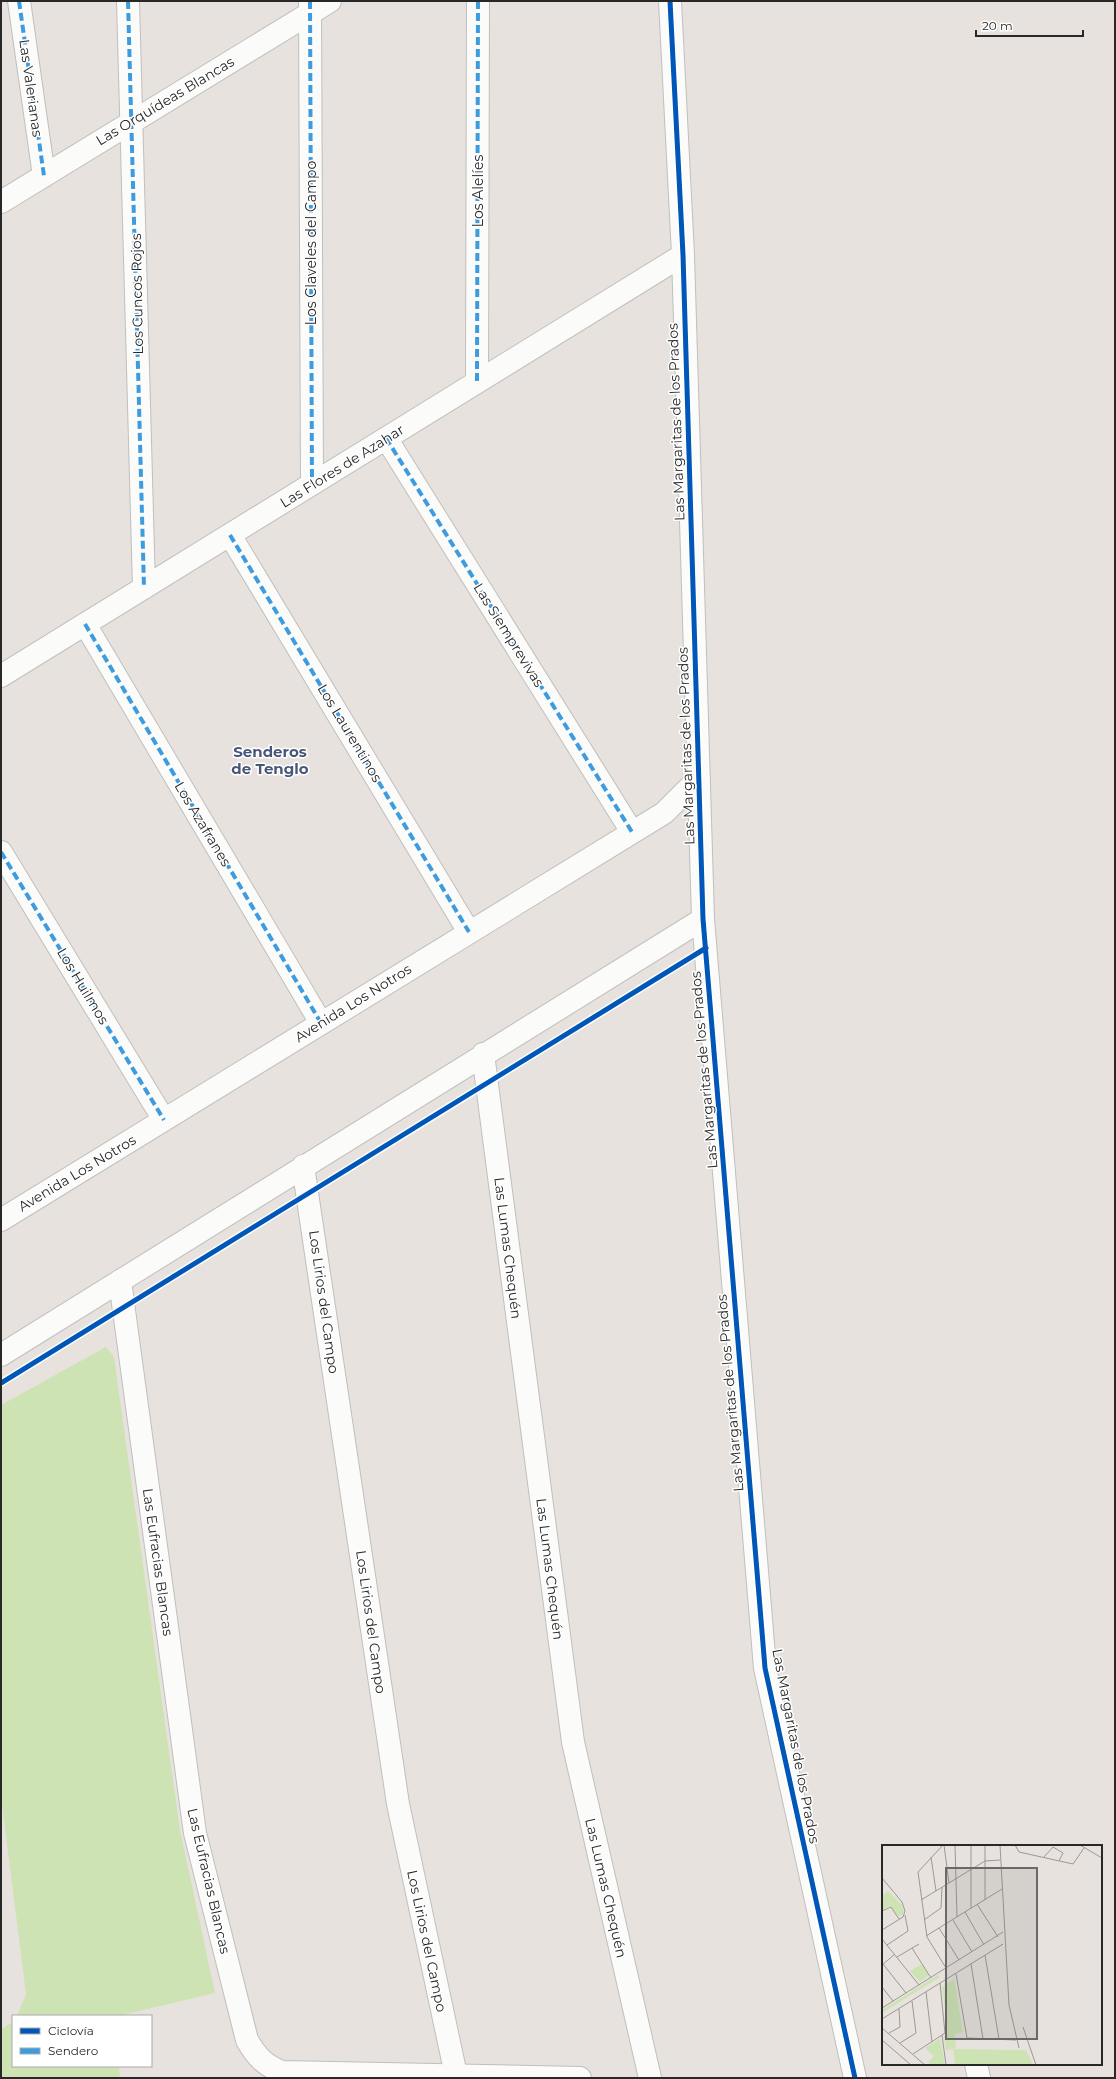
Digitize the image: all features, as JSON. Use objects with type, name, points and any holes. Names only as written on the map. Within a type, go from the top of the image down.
[{"type":"street","name":"Las Valerianas","points":[[19,1],[44,176]]},
{"type":"street","name":"Los Cuncos Rojos","points":[[128,1],[144,588]]},
{"type":"street","name":"Las Orquídeas Blancas","points":[[1,202],[132,122],[310,7],[330,1]]},
{"type":"street","name":"Los Alelíes","points":[[478,1],[478,381]]},
{"type":"street","name":"Las Margaritas de los Prados","points":[[670,1],[683,255],[703,919],[765,1668],[855,2078]]},
{"type":"street","name":"Los Claveles del Campo","points":[[310,7],[312,484]]},
{"type":"street","name":"Las Flores de Azahar","points":[[1,676],[683,255]]},
{"type":"street","name":"Las Siemprevivas","points":[[386,438],[632,832]]},
{"type":"street","name":"Los Laurentinos","points":[[230,535],[469,932]]},
{"type":"street","name":"Los Azafranes","points":[[85,624],[322,1023]]},
{"type":"street","name":"Avenida Los Notros","points":[[3,1215],[164,1120],[664,813],[699,778]]},
{"type":"street","name":"Los Huilmos","points":[[1,852],[164,1120]]},
{"type":"street","points":[[1,1355],[483,1054],[703,919]]},
{"type":"street","name":"Las Lumas Chequén","points":[[483,1054],[573,1742],[650,2078]]},
{"type":"street","name":"Los Lirios del Campo","points":[[303,1166],[398,1804],[456,2075]]},
{"type":"street","name":"Las Eufracias Blancas","points":[[120,1281],[195,1833],[247,2040],[252,2050],[270,2068],[282,2072],[580,2078]]},
{"type":"street","points":[[976,2065],[979,2078]]},
{"type":"green space","points":[[106,1347],[114,1357],[180,1830],[215,1993],[122,2015],[17,2015],[26,1994],[1,1797],[1,1405]]},
{"type":"green space","points":[[12,2023],[12,2067],[119,2067],[120,2078],[1,2078],[1,2029]]},
{"type":"marked path","points":[[19,1],[44,176]]},
{"type":"marked path","points":[[128,1],[144,588]]},
{"type":"marked path","points":[[310,1],[312,484]]},
{"type":"marked path","points":[[477,381],[478,1]]},
{"type":"marked path","points":[[386,438],[632,832]]},
{"type":"marked path","points":[[230,535],[469,932]]},
{"type":"marked path","points":[[85,624],[321,1023]]},
{"type":"marked path","points":[[1,852],[164,1120]]},
{"type":"cycle path","points":[[670,1],[683,255],[703,919],[765,1668],[855,2078]]},
{"type":"cycle path","points":[[1,1383],[706,948]]},
{"type":"district","name":"Senderos de Tenglo","points":[[270,760]]}]
